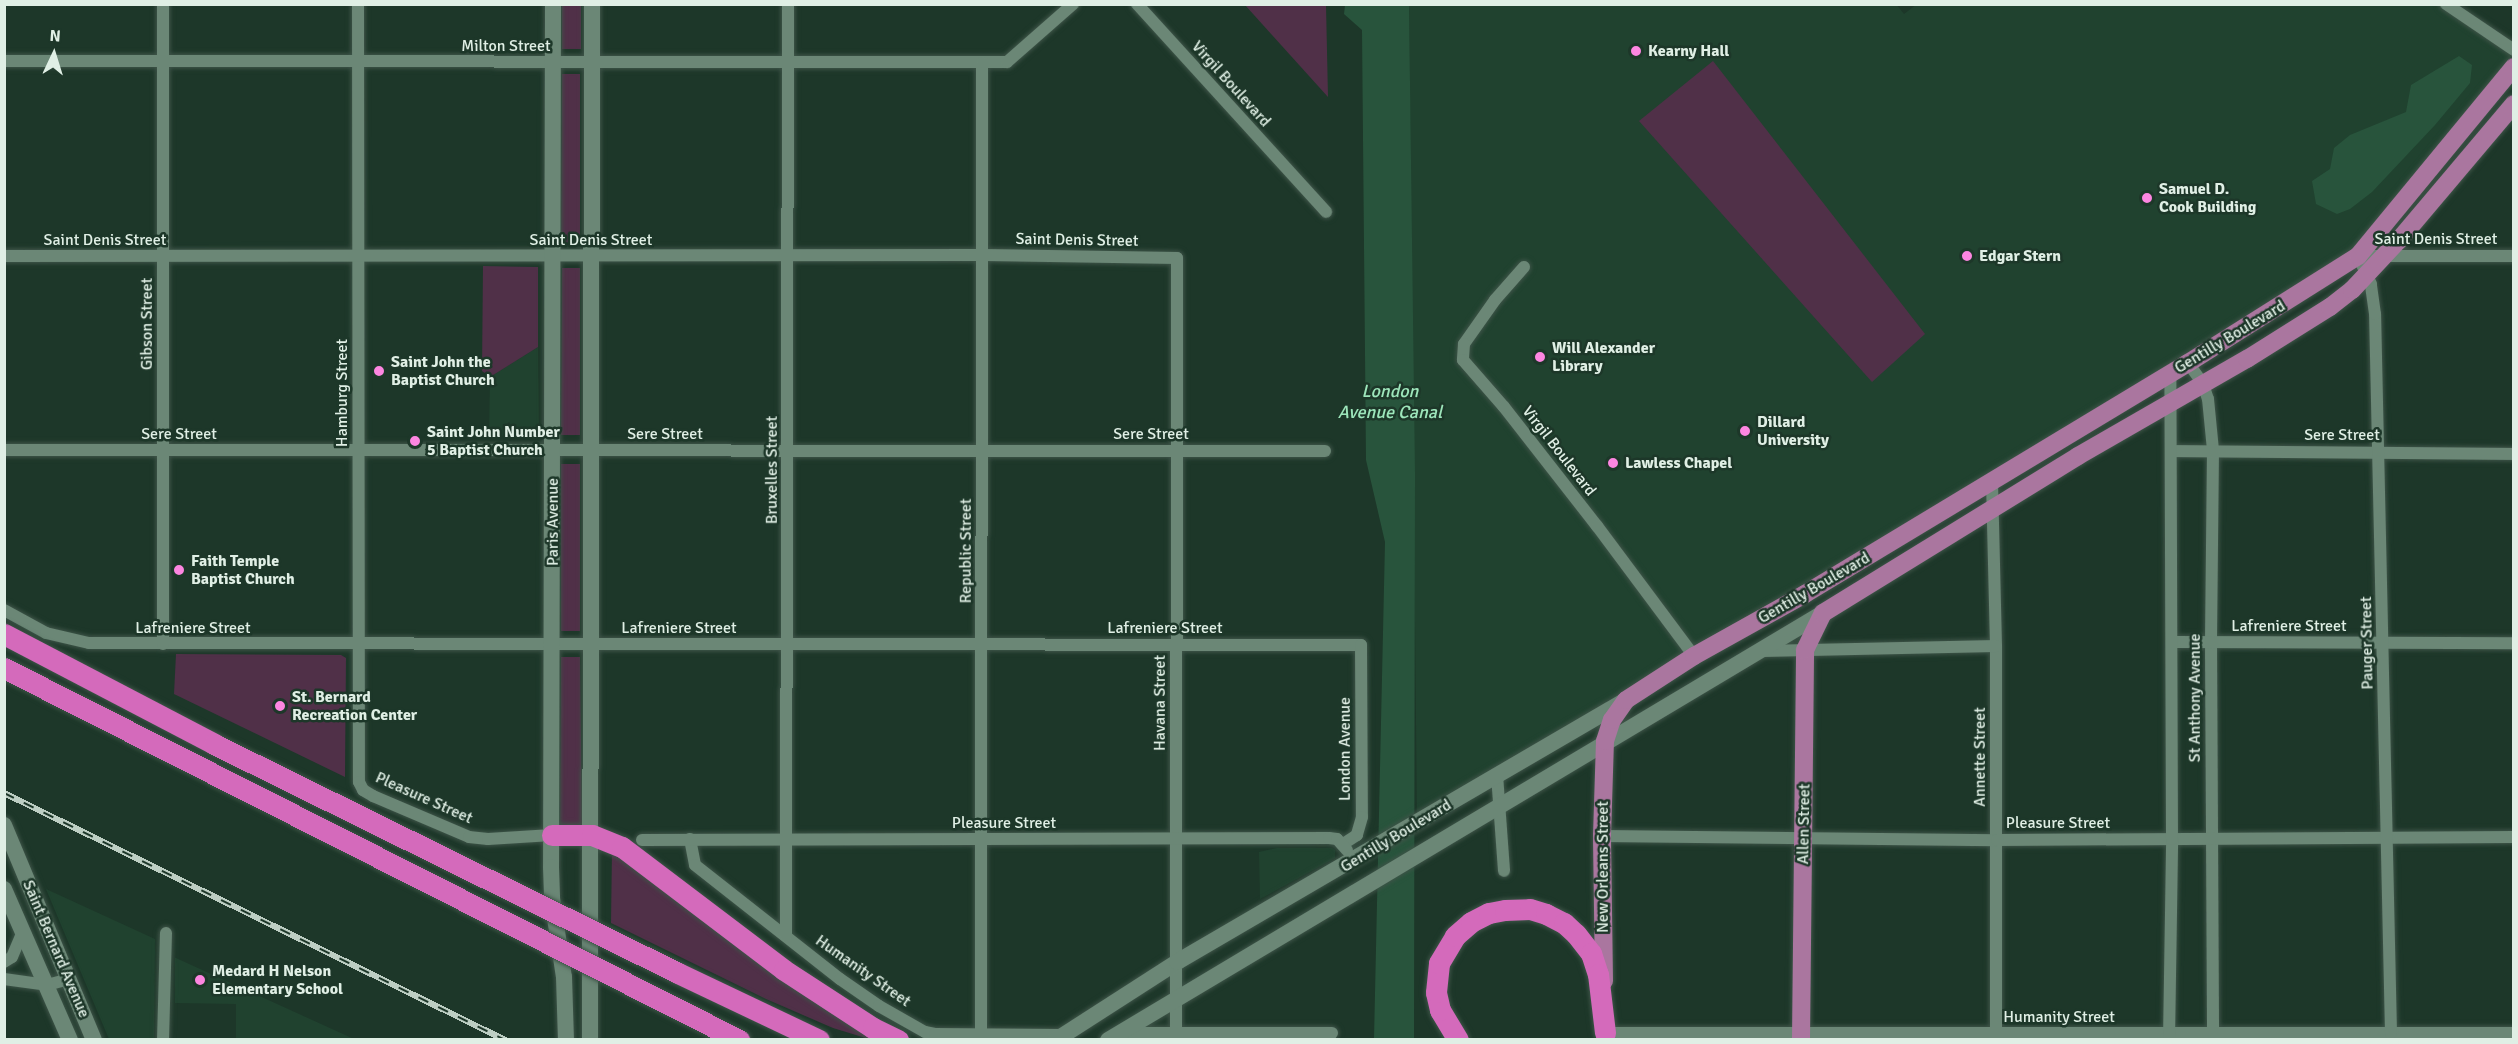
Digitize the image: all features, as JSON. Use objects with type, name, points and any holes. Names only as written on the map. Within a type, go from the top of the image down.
[{"type":"highway","points":[[4,634],[214,744],[819,1040]]},
{"type":"highway","points":[[4,668],[739,1040]]},
{"type":"highway","points":[[552,835],[592,835],[631,853],[784,970],[845,1011],[898,1040]]},
{"type":"highway","points":[[1458,1040],[1440,1010],[1436,992],[1439,963],[1455,936],[1471,922],[1489,913],[1530,909],[1564,923],[1591,953],[1598,974],[1605,1036]]},
{"type":"main road","name":"Gentilly Boulevard","points":[[1626,700],[1694,656],[1799,597],[1992,482],[2358,256],[2514,67]]},
{"type":"main road","name":"Gentilly Boulevard","points":[[1823,613],[2330,307],[2384,256],[2514,104]]},
{"type":"main road","name":"Allen Street","points":[[1801,1036],[1805,650],[1823,613]]},
{"type":"main road","name":"New Orleans Street","points":[[1605,1036],[1602,836],[1605,741],[1612,720],[1626,700]]},
{"type":"street","name":"Gibson Street","points":[[162,644],[163,4]]},
{"type":"street","name":"Hamburg Street","points":[[358,4],[358,782]]},
{"type":"street","name":"Paris Avenue","points":[[553,4],[552,898],[564,976],[566,1040]]},
{"type":"street","points":[[590,1040],[592,835],[591,4]]},
{"type":"street","name":"Bruxelles Street","points":[[786,936],[789,451],[788,4]]},
{"type":"street","name":"Milton Street","points":[[4,61],[1007,62],[1073,4]]},
{"type":"street","name":"Virgil Boulevard","points":[[1137,4],[1326,212]]},
{"type":"street","points":[[2446,4],[2514,50]]},
{"type":"street","name":"Republic Street","points":[[981,1037],[982,63]]},
{"type":"street","name":"Saint Denis Street","points":[[4,256],[983,255],[1177,258]]},
{"type":"street","name":"Saint Denis Street","points":[[2358,256],[2514,255]]},
{"type":"street","name":"Pauger Street","points":[[2358,256],[2371,284],[2375,314],[2391,1032]]},
{"type":"street","name":"Havana Street","points":[[1176,1036],[1177,258]]},
{"type":"street","name":"Virgil Boulevard","points":[[1524,267],[1495,300],[1464,344],[1463,360],[1504,407],[1597,526],[1694,656]]},
{"type":"street","name":"St Anthony Avenue","points":[[2188,363],[2203,384],[2208,399],[2213,450],[2211,642],[2213,1036]]},
{"type":"street","name":"St Anthony Avenue","points":[[2169,1036],[2172,838],[2170,374]]},
{"type":"street","name":"Sere Street","points":[[4,450],[1325,451]]},
{"type":"street","name":"Sere Street","points":[[2171,452],[2213,450],[2514,454]]},
{"type":"street","name":"Annette Street","points":[[1992,482],[1996,646],[1996,1033]]},
{"type":"street","name":"Lafreniere Street","points":[[4,610],[46,633],[89,643],[1361,645]]},
{"type":"street","name":"Gentilly Boulevard","points":[[1114,1036],[1499,804],[1605,741],[1665,709],[1823,613]]},
{"type":"street","name":"Lafreniere Street","points":[[2172,642],[2514,643]]},
{"type":"street","name":"London Avenue","points":[[1343,844],[1357,835],[1362,817],[1361,645]]},
{"type":"street","points":[[1762,651],[1996,646]]},
{"type":"street","name":"Gentilly Boulevard","points":[[1060,1037],[1177,962],[1626,700]]},
{"type":"street","points":[[1497,775],[1504,871]]},
{"type":"street","name":"Pleasure Street","points":[[358,782],[360,787],[373,796],[469,837],[488,839],[552,835]]},
{"type":"street","name":"Saint Bernard Avenue","points":[[4,825],[94,1040]]},
{"type":"street","name":"Pleasure Street","points":[[1602,836],[1997,840],[2514,837]]},
{"type":"street","name":"Pleasure Street","points":[[642,840],[1329,838],[1343,844]]},
{"type":"street","name":"Humanity Street","points":[[690,839],[695,865],[879,1006],[925,1032],[981,1037],[1060,1037]]},
{"type":"street","points":[[1343,844],[1357,859]]},
{"type":"street","name":"Saint Bernard Avenue","points":[[4,889],[70,1040]]},
{"type":"street","points":[[4,962],[12,957],[23,931]]},
{"type":"street","points":[[164,1040],[166,933]]},
{"type":"street","points":[[4,979],[47,985],[69,979]]},
{"type":"street","name":"Humanity Street","points":[[1605,1036],[1927,1036],[1996,1033],[2213,1036],[2391,1032],[2514,1033]]},
{"type":"street","points":[[1114,1036],[1332,1033]]},
{"type":"shaded area","name":"Dillard University","points":[[1896,4],[1904,14],[1917,4],[2446,5],[2513,50],[2513,67],[2358,256],[1417,824],[1409,5]]},
{"type":"shaded area","points":[[562,5],[581,5],[581,49],[562,49]]},
{"type":"shaded area","points":[[1245,5],[1326,5],[1328,97]]},
{"type":"shaded area","points":[[1713,61],[1925,334],[1872,382],[1639,121]]},
{"type":"shaded area","points":[[562,74],[580,74],[580,243],[561,242]]},
{"type":"shaded area","points":[[483,266],[538,267],[538,347],[490,377],[482,371]]},
{"type":"shaded area","points":[[562,268],[580,268],[580,435],[561,435]]},
{"type":"shaded area","points":[[538,347],[539,438],[489,438],[490,377]]},
{"type":"shaded area","points":[[561,464],[580,464],[580,631],[561,631]]},
{"type":"shaded area","points":[[176,654],[341,655],[346,658],[345,777],[174,694]]},
{"type":"shaded area","points":[[561,657],[580,657],[582,826],[560,826]]},
{"type":"shaded area","points":[[1277,848],[1332,848],[1335,850],[1335,858],[1260,899],[1259,852]]},
{"type":"shaded area","points":[[612,850],[871,1035],[869,1039],[833,1028],[766,999],[611,923]]},
{"type":"shaded area","points":[[46,889],[155,939],[154,1039],[109,1039]]},
{"type":"shaded area","name":"Medard H Nelson Elementary School","points":[[175,958],[354,1039],[236,1039],[236,1004],[175,1003]]},
{"type":"water","name":"London Avenue Canal","points":[[1345,5],[1409,5],[1415,474],[1414,1039],[1374,1039],[1385,542],[1366,460],[1362,30],[1344,14]]},
{"type":"water","points":[[2459,56],[2472,65],[2470,83],[2435,125],[2372,192],[2350,209],[2337,214],[2316,204],[2312,181],[2330,169],[2334,148],[2350,135],[2406,112],[2411,85]]},
{"type":"railway","points":[[4,793],[505,1040]]},
{"type":"place","name":"Kearny Hall","points":[[1636,51]]},
{"type":"place","name":"Samuel D. Cook Building","points":[[2147,198]]},
{"type":"place","name":"Edgar Stern","points":[[1967,256]]},
{"type":"place","name":"Will Alexander Library","points":[[1540,357]]},
{"type":"place","name":"Saint John the Baptist Church","points":[[379,371]]},
{"type":"place","name":"Dillard University","points":[[1745,431]]},
{"type":"place","name":"Saint John Number 5 Baptist Church","points":[[415,441]]},
{"type":"place","name":"Lawless Chapel","points":[[1613,463]]},
{"type":"place","name":"Faith Temple Baptist Church","points":[[179,570]]},
{"type":"place","name":"St. Bernard Recreation Center","points":[[280,706]]},
{"type":"place","name":"Medard H Nelson Elementary School","points":[[200,980]]}]
